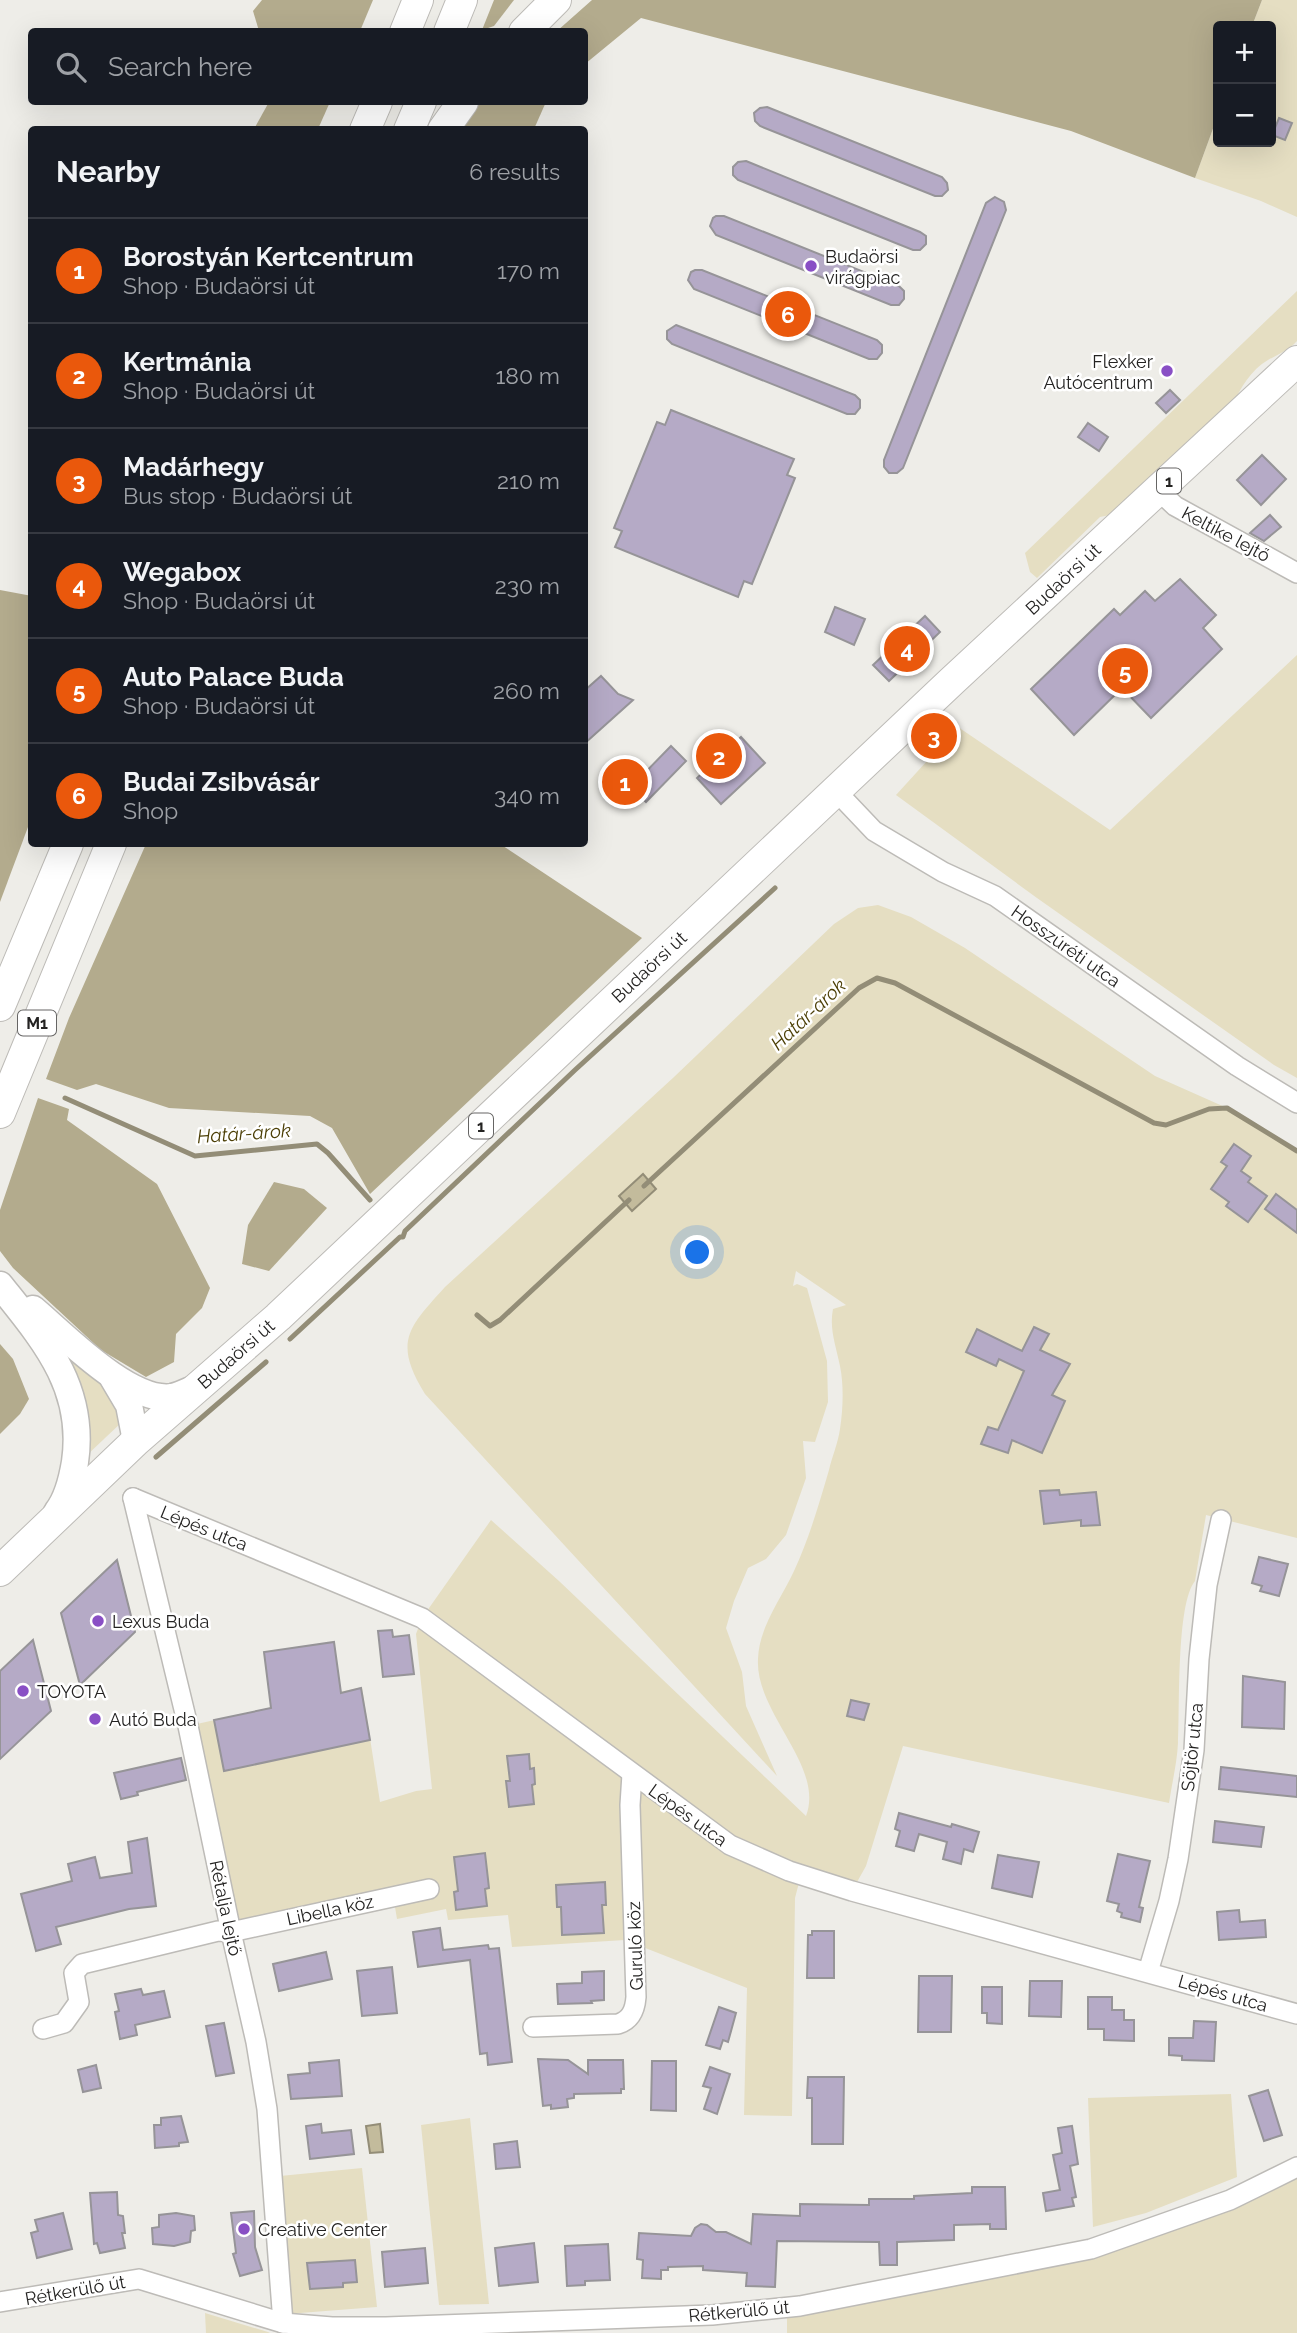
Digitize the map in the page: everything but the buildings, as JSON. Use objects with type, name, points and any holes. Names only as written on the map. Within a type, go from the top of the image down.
[{"type":"main road","points":[[407,28],[418,0]]},
{"type":"main road","points":[[451,28],[462,0]]},
{"type":"main road","points":[[528,28],[556,0]]},
{"type":"main road","points":[[367,126],[376,105]]},
{"type":"main road","points":[[411,126],[420,105]]},
{"type":"main road","points":[[446,126],[461,105]]},
{"type":"main road","name":"Budaörsi út","points":[[0,1571],[136,1441],[278,1317],[846,802],[952,681],[1297,361]]},
{"type":"main road","name":"M1","points":[[0,1006],[67,847]]},
{"type":"main road","name":"M1","points":[[0,1113],[110,847]]},
{"type":"street","name":"Keltike lejtő","points":[[1158,491],[1175,506],[1297,573]]},
{"type":"street","name":"Hosszúréti utca","points":[[846,802],[874,831],[943,872],[995,896],[1237,1066],[1297,1103]]},
{"type":"street","points":[[0,1283],[134,1390],[172,1397],[199,1387]]},
{"type":"street","points":[[0,1283],[44,1340],[62,1370],[71,1396],[76,1452],[72,1482],[61,1507],[46,1525]]},
{"type":"street","points":[[107,1371],[129,1405],[136,1441]]},
{"type":"street","name":"Lépés utca","points":[[133,1498],[422,1619],[730,1845],[789,1871],[852,1891],[1297,2014]]},
{"type":"street","name":"Rétalja lejtő","points":[[133,1498],[188,1726],[256,2042],[267,2109],[283,2323]]},
{"type":"street","name":"Söjtör utca","points":[[1148,1972],[1178,1859],[1194,1750],[1199,1659],[1206,1597],[1221,1520]]},
{"type":"street","name":"Guruló köz","points":[[533,2027],[618,2024],[629,2019],[635,2009],[630,1805],[632,1774]]},
{"type":"street","name":"Libella köz","points":[[43,2029],[64,2024],[79,2002],[74,1973],[82,1964],[218,1931],[230,1931],[429,1889]]},
{"type":"street","name":"Rétkerülő út","points":[[0,2302],[139,2279],[283,2323],[332,2327],[712,2315],[800,2306],[1091,2249],[1230,2200],[1297,2167]]},
{"type":"shaded area","points":[[262,0],[373,0],[361,28],[258,28],[253,11]]},
{"type":"shaded area","points":[[494,0],[514,0],[494,26],[483,28]]},
{"type":"shaded area","points":[[592,0],[1262,0],[1254,21],[1213,21],[1213,129],[1195,178],[1071,131],[641,18],[588,62],[588,28],[560,28]]},
{"type":"shaded area","points":[[1262,0],[1297,0],[1297,217],[1195,178],[1213,129],[1213,147],[1276,147],[1276,21],[1254,21]]},
{"type":"shaded area","points":[[267,105],[329,105],[319,126],[256,126]]},
{"type":"shaded area","points":[[478,105],[545,105],[535,126],[461,126]]},
{"type":"shaded area","points":[[1297,291],[1297,341],[1256,369],[1233,405],[1110,515],[1100,517],[1037,578],[1030,572],[1025,553]]},
{"type":"shaded area","points":[[0,590],[28,595],[28,827],[0,902]]},
{"type":"shaded area","points":[[1297,655],[1297,1078],[1274,1065],[1037,898],[896,795],[958,727],[1110,830]]},
{"type":"shaded area","points":[[145,847],[505,847],[642,938],[370,1194],[332,1128],[310,1116],[169,1108],[96,1084],[77,1090],[46,1079],[69,1018]]},
{"type":"shaded area","points":[[878,905],[911,917],[965,948],[1155,1076],[1227,1108],[1297,1151],[1297,1538],[1206,1515],[1195,1581],[1189,1593],[1182,1633],[1177,1750],[1169,1803],[903,1746],[866,1866],[852,1891],[801,1875],[795,1898],[792,2116],[744,2115],[747,1988],[625,1940],[512,1947],[508,1915],[448,1920],[446,1909],[397,1919],[395,1907],[400,1895],[231,1932],[188,1726],[362,1687],[380,1802],[432,1789],[416,1634],[422,1618],[491,1520],[559,1581],[806,1816],[809,1797],[806,1778],[767,1699],[760,1679],[758,1659],[766,1624],[794,1571],[809,1534],[838,1439],[843,1389],[832,1331],[832,1316],[833,1309],[846,1305],[796,1271],[793,1286],[797,1284],[807,1288],[827,1361],[828,1402],[815,1442],[803,1441],[806,1478],[786,1535],[766,1559],[748,1568],[726,1628],[742,1672],[746,1706],[777,1776],[425,1394],[409,1361],[408,1348],[414,1325],[445,1287],[674,1077],[834,924],[858,908]]},
{"type":"shaded area","points":[[38,1098],[69,1109],[67,1120],[157,1184],[210,1288],[202,1308],[176,1334],[174,1362],[146,1377],[101,1350],[13,1268],[0,1251],[0,1210]]},
{"type":"shaded area","points":[[643,1174],[656,1189],[632,1211],[619,1196]]},
{"type":"shaded area","points":[[274,1182],[304,1189],[327,1208],[269,1271],[242,1264],[248,1225]]},
{"type":"shaded area","points":[[0,1344],[13,1359],[29,1399],[20,1414],[0,1434]]},
{"type":"shaded area","points":[[75,1362],[101,1377],[123,1421],[86,1456],[71,1364]]},
{"type":"shaded area","points":[[1231,2094],[1237,2177],[1146,2213],[1093,2227],[1088,2098]]},
{"type":"shaded area","points":[[470,2118],[489,2304],[439,2305],[421,2125]]},
{"type":"shaded area","points":[[380,2124],[383,2152],[370,2153],[366,2126]]},
{"type":"shaded area","points":[[1297,2167],[1297,2333],[787,2333],[787,2307],[1091,2249]]},
{"type":"shaded area","points":[[362,2168],[377,2307],[287,2314],[280,2176]]},
{"type":"shaded area","points":[[205,2313],[268,2332],[270,2333],[206,2333]]},
{"type":"waterway","points":[[290,1339],[403,1237],[405,1231],[575,1070],[775,888]]},
{"type":"waterway","name":"Határ-árok","points":[[644,1186],[859,988],[877,978],[895,983],[1154,1123],[1166,1125],[1209,1109],[1227,1108],[1297,1151]]},
{"type":"waterway","name":"Határ-árok","points":[[65,1098],[195,1156],[317,1144],[370,1200]]},
{"type":"waterway","name":"Határ-árok","points":[[477,1315],[490,1326],[500,1320],[629,1200]]},
{"type":"waterway","points":[[156,1457],[266,1362]]},
{"type":"place","name":"Budaörsi virágpiac","points":[[811,266]]},
{"type":"place","name":"Budai Zsibvásár","points":[[788,314]]},
{"type":"place","name":"Flexker Autócentrum","points":[[1167,371]]},
{"type":"place","name":"Wegabox","points":[[907,649]]},
{"type":"place","name":"Auto Palace Buda","points":[[1125,671]]},
{"type":"place","name":"Madárhegy","points":[[934,736]]},
{"type":"place","name":"Kertmánia","points":[[719,756]]},
{"type":"place","name":"Borostyán Kertcentrum","points":[[625,782]]},
{"type":"place","name":"Lexus Buda","points":[[98,1621]]},
{"type":"place","name":"TOYOTA","points":[[23,1691]]},
{"type":"place","name":"Autó Buda","points":[[95,1719]]},
{"type":"place","name":"Creative Center","points":[[244,2229]]}]
